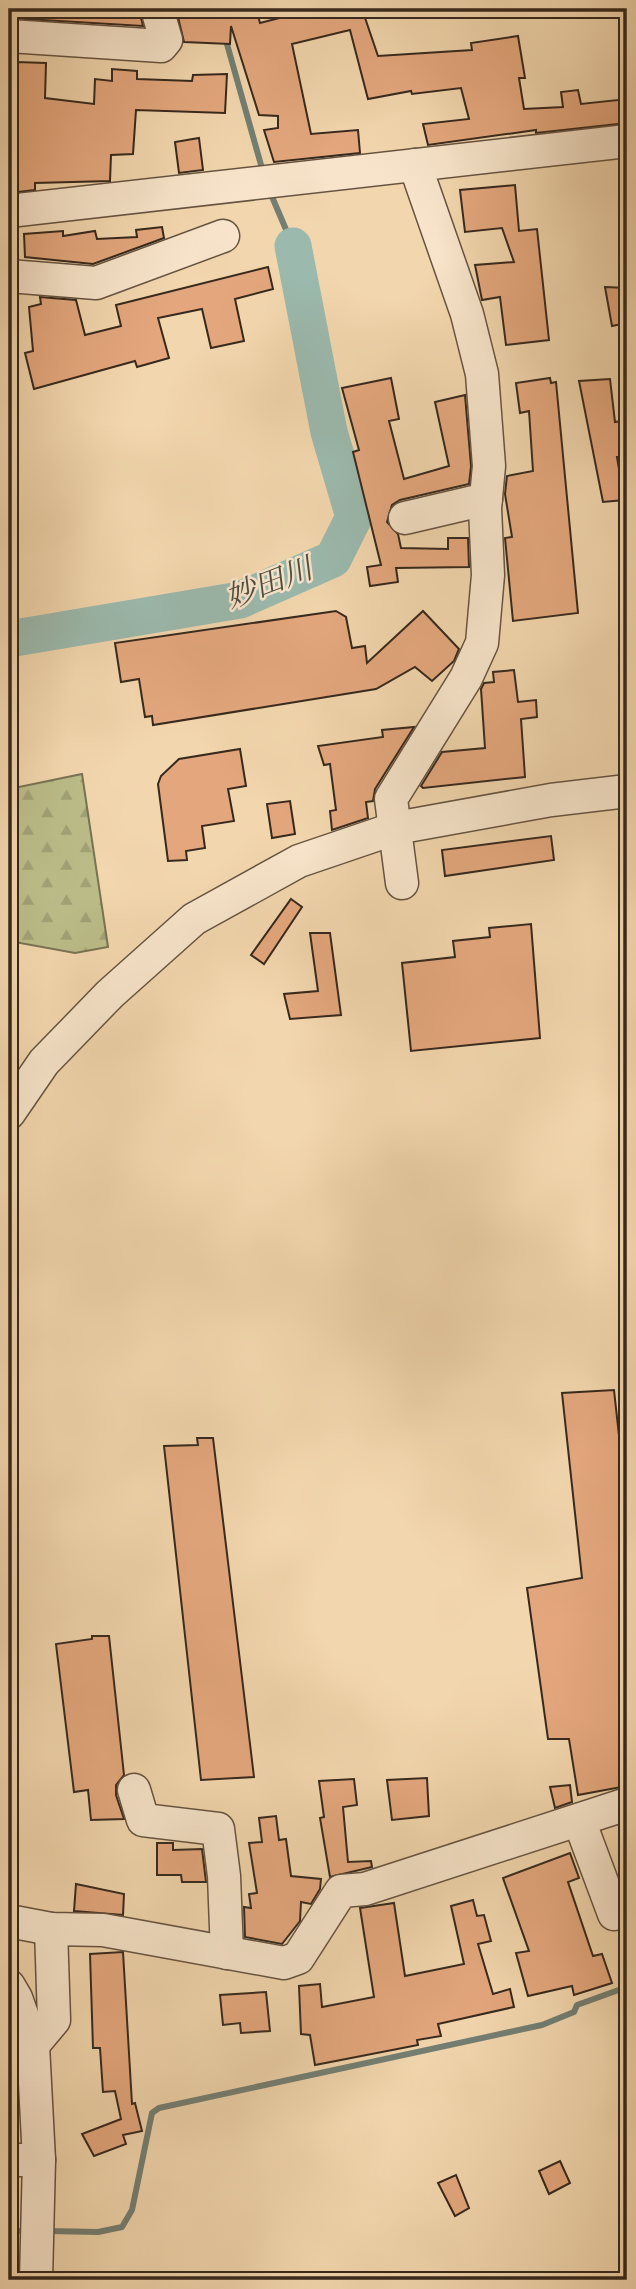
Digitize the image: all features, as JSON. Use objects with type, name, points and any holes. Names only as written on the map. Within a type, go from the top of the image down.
[{"type":"street","points":[[9,36],[161,46],[166,40],[157,9]]},
{"type":"street","points":[[9,211],[627,141]]},
{"type":"street","points":[[402,883],[391,799],[466,678],[482,643],[488,575],[486,499],[489,466],[482,373],[467,314],[415,165]]},
{"type":"street","points":[[9,276],[96,283],[223,236]]},
{"type":"street","points":[[405,518],[486,499]]},
{"type":"street","points":[[9,1113],[44,1062],[110,994],[194,919],[299,861],[396,828],[551,800],[627,791]]},
{"type":"street","points":[[134,1790],[143,1820],[218,1829],[224,1876],[227,1954]]},
{"type":"street","points":[[9,1921],[51,1929],[103,1930],[284,1963],[299,1958],[341,1891],[365,1889],[627,1804]]},
{"type":"street","points":[[579,1820],[614,1914]]},
{"type":"street","points":[[33,2045],[54,2020],[51,1929]]},
{"type":"street","points":[[9,1986],[33,2045],[24,2160],[38,2199],[36,2272]]},
{"type":"green space","points":[[82,774],[108,947],[75,953],[9,941],[9,789]]},
{"type":"building","points":[[9,9],[139,9],[143,26],[9,18]]},
{"type":"building","points":[[176,9],[256,9],[260,23],[314,9],[362,9],[378,56],[472,50],[471,43],[518,36],[525,78],[519,78],[524,109],[563,107],[561,92],[578,90],[581,104],[627,99],[627,123],[536,133],[536,130],[428,145],[423,124],[469,119],[461,88],[412,94],[411,91],[368,99],[350,30],[292,44],[311,134],[358,130],[360,153],[274,162],[264,130],[278,128],[278,116],[259,115],[231,26],[230,44],[184,42]]},
{"type":"building","points":[[16,62],[46,63],[45,98],[94,104],[95,79],[112,81],[112,69],[137,71],[137,79],[192,81],[193,75],[227,74],[225,113],[136,110],[133,154],[111,155],[110,181],[35,183],[35,190],[9,193],[9,71],[16,71]]},
{"type":"building","points":[[199,138],[203,170],[179,173],[175,142]]},
{"type":"building","points":[[515,185],[519,231],[537,229],[549,340],[506,345],[500,297],[482,300],[475,265],[514,262],[502,228],[465,232],[460,190]]},
{"type":"building","points":[[162,227],[164,238],[93,264],[25,257],[24,234],[63,231],[63,236],[95,231],[97,239],[137,237],[136,230]]},
{"type":"building","points":[[268,267],[273,289],[235,299],[244,341],[211,348],[202,309],[158,318],[169,358],[137,367],[135,361],[34,389],[25,353],[33,351],[29,307],[41,304],[40,297],[76,300],[85,335],[121,326],[116,305]]},
{"type":"building","points":[[605,287],[627,288],[627,323],[612,326]]},
{"type":"building","points":[[391,378],[399,419],[389,421],[404,479],[449,466],[435,402],[465,395],[471,466],[469,484],[400,500],[392,505],[387,522],[398,534],[401,548],[448,549],[448,538],[468,538],[469,567],[396,568],[398,582],[370,586],[367,567],[381,565],[353,452],[359,450],[342,388]]},
{"type":"building","points":[[550,378],[551,383],[556,382],[578,613],[513,621],[505,538],[512,537],[505,494],[507,476],[533,471],[529,411],[520,413],[516,383]]},
{"type":"building","points":[[610,379],[615,422],[621,421],[623,457],[617,457],[624,500],[603,502],[579,381]]},
{"type":"building","points":[[336,611],[346,617],[352,648],[365,646],[367,663],[423,611],[459,649],[454,661],[432,681],[415,667],[376,689],[153,725],[152,716],[145,717],[139,679],[121,682],[115,643]]},
{"type":"building","points":[[514,670],[518,702],[536,700],[537,717],[521,719],[525,777],[423,788],[421,786],[442,752],[485,748],[481,689],[484,683],[494,682],[493,672]]},
{"type":"building","points":[[414,727],[375,789],[373,801],[366,802],[368,818],[332,830],[330,811],[336,810],[330,764],[324,765],[318,746],[383,737],[382,730]]},
{"type":"building","points":[[240,749],[246,786],[228,789],[234,821],[202,826],[205,848],[186,851],[187,860],[168,861],[158,784],[161,776],[179,759]]},
{"type":"building","points":[[290,801],[295,834],[272,838],[267,804]]},
{"type":"building","points":[[551,836],[554,860],[445,876],[442,850]]},
{"type":"building","points":[[291,899],[302,907],[264,964],[251,955]]},
{"type":"building","points":[[531,924],[540,1038],[411,1051],[402,963],[455,957],[453,941],[490,937],[489,928]]},
{"type":"building","points":[[310,933],[330,933],[341,1015],[290,1019],[284,994],[318,991]]},
{"type":"building","points":[[614,1390],[627,1509],[627,1786],[578,1795],[569,1739],[548,1739],[527,1588],[582,1578],[562,1393]]},
{"type":"building","points":[[197,1438],[213,1438],[254,1777],[201,1780],[164,1446],[198,1445]]},
{"type":"building","points":[[92,1636],[109,1636],[124,1775],[116,1785],[116,1795],[124,1819],[91,1820],[88,1790],[74,1792],[56,1644],[92,1639]]},
{"type":"building","points":[[427,1778],[429,1816],[392,1820],[387,1780]]},
{"type":"building","points":[[354,1779],[357,1805],[343,1807],[348,1862],[371,1861],[372,1867],[330,1877],[320,1818],[324,1817],[319,1781]]},
{"type":"building","points":[[570,1785],[572,1802],[555,1808],[550,1787]]},
{"type":"building","points":[[276,1816],[279,1840],[286,1839],[291,1876],[321,1879],[320,1889],[311,1904],[301,1902],[300,1921],[282,1944],[245,1937],[244,1907],[251,1908],[249,1894],[257,1893],[249,1843],[262,1842],[259,1818]]},
{"type":"building","points":[[157,1843],[173,1843],[173,1850],[202,1849],[206,1882],[182,1882],[181,1875],[157,1875]]},
{"type":"building","points":[[570,1853],[579,1878],[568,1882],[593,1956],[602,1954],[612,1983],[574,1995],[572,1986],[528,1996],[516,1953],[529,1951],[503,1878]]},
{"type":"building","points":[[76,1884],[124,1894],[123,1915],[74,1911]]},
{"type":"building","points":[[473,1900],[477,1916],[484,1915],[491,1941],[478,1944],[493,1994],[510,1989],[514,2007],[438,2024],[441,2036],[417,2040],[418,2045],[315,2065],[310,2035],[301,2034],[299,1986],[320,1984],[322,2007],[374,1997],[360,1908],[394,1903],[405,1976],[464,1964],[451,1906]]},
{"type":"building","points":[[123,1952],[132,2104],[135,2103],[142,2131],[123,2135],[126,2144],[94,2156],[82,2134],[121,2119],[115,2091],[103,2092],[100,2048],[93,2048],[90,1954]]},
{"type":"building","points":[[266,1992],[270,2031],[241,2033],[240,2023],[223,2025],[220,1995]]},
{"type":"building","points":[[560,2161],[570,2183],[549,2194],[539,2171]]},
{"type":"building","points":[[456,2175],[469,2208],[455,2216],[438,2183]]},
{"type":"waterway","points":[[225,37],[263,172]]},
{"type":"waterway","points":[[270,192],[293,246]]},
{"type":"waterway","name":"妙田川","points":[[9,639],[240,600],[333,559],[354,517],[329,432],[293,246]]},
{"type":"waterway","points":[[47,2231],[98,2232],[122,2227],[132,2210],[152,2113],[159,2108],[542,2025],[574,2012],[577,2005],[627,1987]]},
{"type":"waterway","points":[[9,2231],[29,2231]]}]
